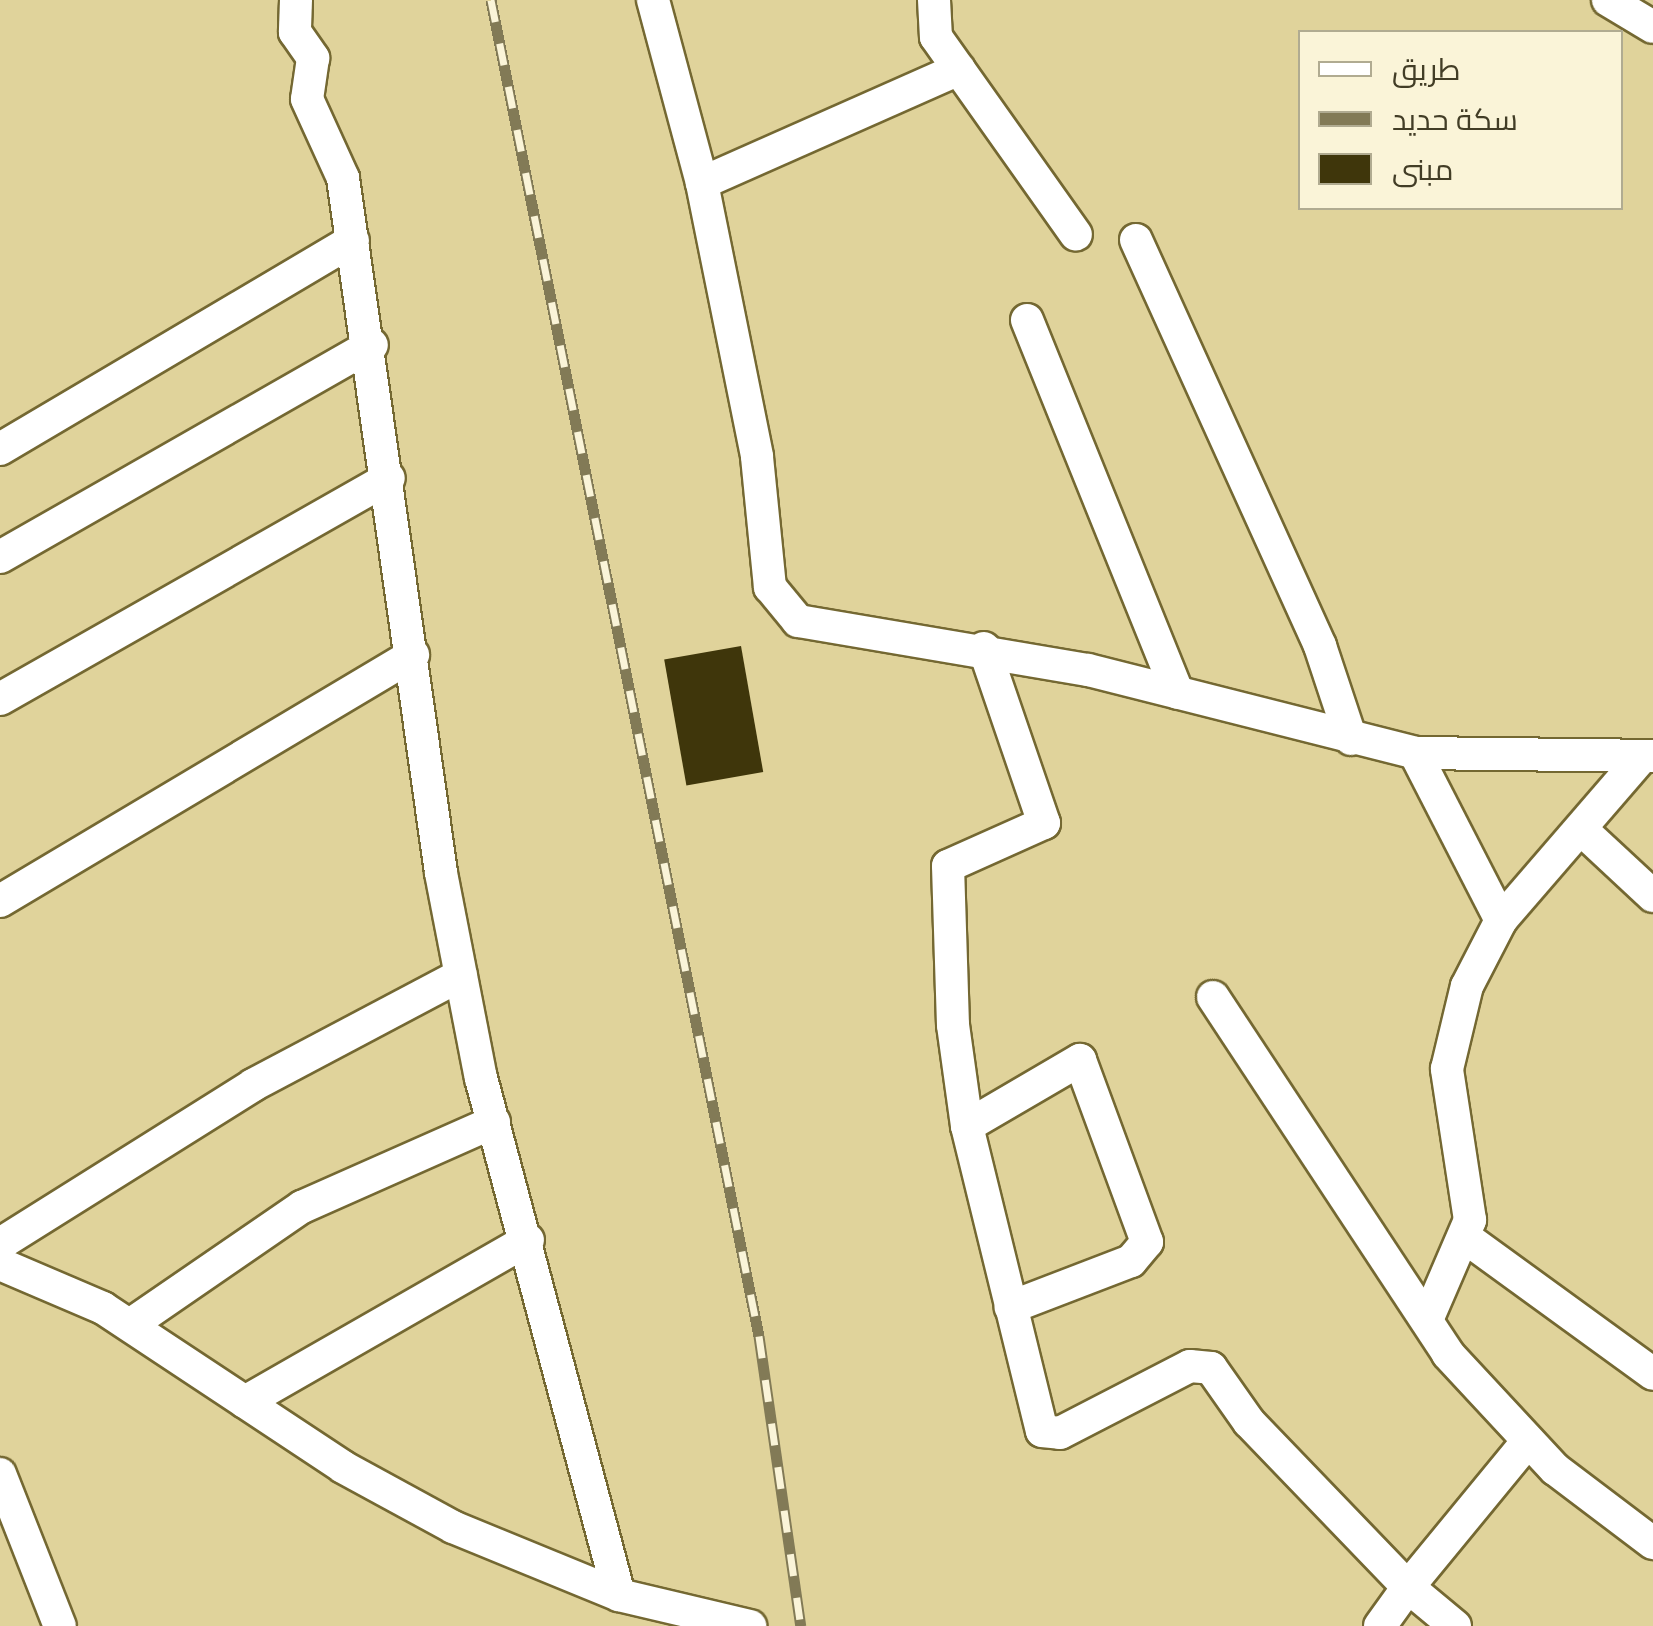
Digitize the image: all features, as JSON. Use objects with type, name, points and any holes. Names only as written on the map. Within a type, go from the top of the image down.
[{"type":"street","points":[[296,0],[295,32],[313,58],[307,99],[338,156],[372,345],[461,976],[494,1122],[619,1595]]},
{"type":"street","points":[[653,0],[702,183],[776,603],[798,621],[984,648],[1415,753],[1646,758]]},
{"type":"street","points":[[934,0],[936,38],[1076,236]]},
{"type":"street","points":[[1608,0],[1650,18]]},
{"type":"street","points":[[702,183],[959,69]]},
{"type":"street","points":[[0,449],[353,240]]},
{"type":"street","points":[[1136,240],[1320,646],[1350,739]]},
{"type":"street","points":[[1027,320],[1178,693]]},
{"type":"street","points":[[0,557],[372,345]]},
{"type":"street","points":[[0,700],[390,478]]},
{"type":"street","points":[[984,648],[1044,822],[948,866],[967,1126],[1044,1434],[1200,1363],[1408,1588],[1455,1626]]},
{"type":"street","points":[[0,902],[414,655]]},
{"type":"street","points":[[1415,753],[1501,920]]},
{"type":"street","points":[[1427,1320],[1466,1238],[1447,1069],[1467,986],[1501,920],[1646,758]]},
{"type":"street","points":[[1582,830],[1653,896]]},
{"type":"street","points":[[0,1244],[253,1085],[461,976]]},
{"type":"street","points":[[1212,996],[1427,1320],[1527,1442],[1653,1543]]},
{"type":"street","points":[[967,1126],[1080,1060],[1147,1242],[1131,1261],[1011,1307]]},
{"type":"street","points":[[130,1325],[302,1207],[494,1122]]},
{"type":"street","points":[[1466,1238],[1653,1374]]},
{"type":"street","points":[[245,1402],[528,1240]]},
{"type":"street","points":[[0,1264],[130,1325],[245,1402],[452,1528],[619,1595],[750,1626]]},
{"type":"street","points":[[1380,1626],[1527,1442]]},
{"type":"street","points":[[0,1474],[60,1626]]},
{"type":"building","points":[[741,646],[763,772],[686,786],[664,660]]},
{"type":"railway","points":[[491,0],[759,1336],[801,1626]]}]
